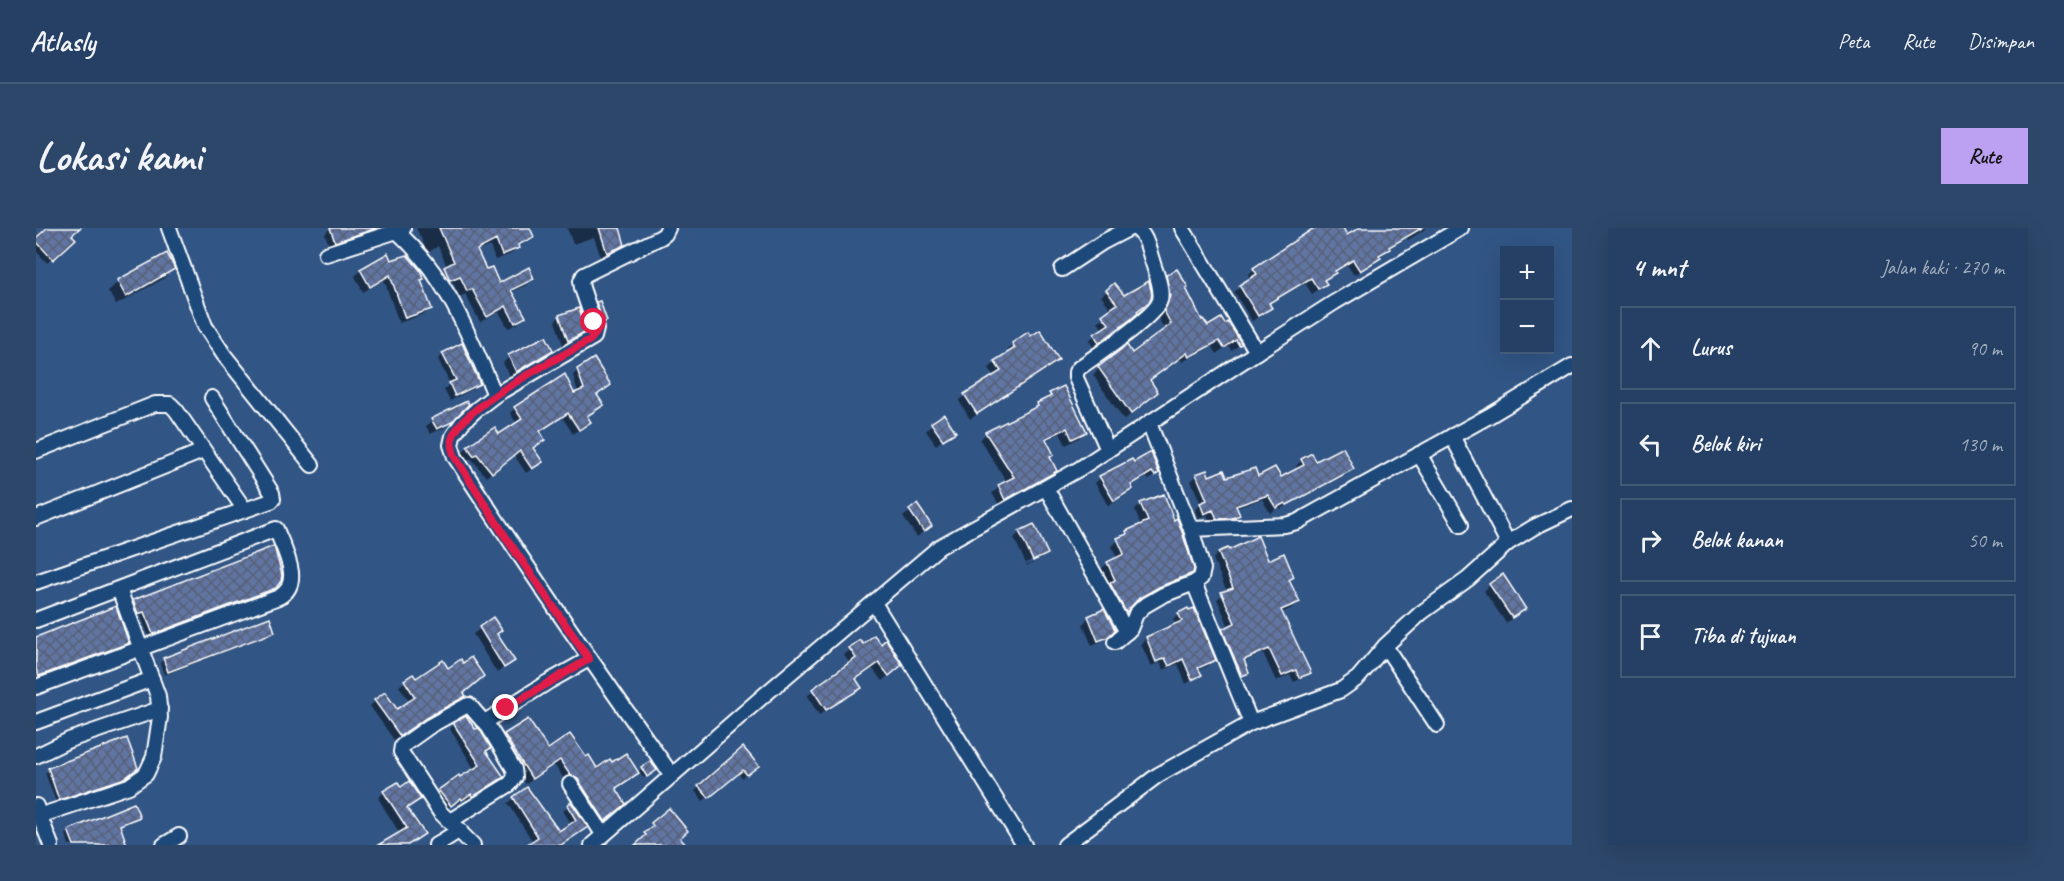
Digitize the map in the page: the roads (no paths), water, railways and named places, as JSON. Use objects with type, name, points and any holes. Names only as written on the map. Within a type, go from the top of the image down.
[{"type":"street","points":[[169,228],[205,326],[224,355],[312,465]]},
{"type":"street","points":[[668,228],[661,237],[581,278],[582,288],[596,329],[594,337],[495,395],[462,423],[452,439],[453,451],[507,539],[589,659],[672,774]]},
{"type":"street","points":[[1062,269],[1103,242],[1130,228]]},
{"type":"street","points":[[1108,450],[1076,372],[1145,319],[1159,303],[1158,283],[1147,244],[1143,235],[1135,228]]},
{"type":"street","points":[[1182,228],[1257,352]]},
{"type":"street","points":[[592,845],[939,547],[1046,488],[1335,302],[1461,228]]},
{"type":"street","points":[[326,254],[398,229],[419,252],[453,300],[495,395]]},
{"type":"street","points":[[1191,529],[1285,525],[1297,522],[1509,405],[1572,366]]},
{"type":"street","points":[[36,582],[271,501],[273,496],[212,398]]},
{"type":"street","points":[[36,451],[155,404],[170,404],[245,510]]},
{"type":"street","points":[[1115,642],[1127,632],[1136,614],[1144,606],[1163,595],[1194,583],[1201,578],[1203,569],[1191,529],[1149,423]]},
{"type":"street","points":[[1452,436],[1508,543]]},
{"type":"street","points":[[36,518],[204,451]]},
{"type":"street","points":[[1419,454],[1461,525]]},
{"type":"street","points":[[1046,488],[1127,632]]},
{"type":"street","points":[[1065,845],[1158,775],[1251,723],[1341,690],[1358,678],[1386,646],[1421,613],[1468,579],[1508,543],[1534,527],[1572,509]]},
{"type":"street","points":[[36,620],[275,526],[291,572],[290,587],[285,593],[36,687]]},
{"type":"street","points":[[1194,583],[1251,723]]},
{"type":"street","points":[[51,845],[37,813],[129,786],[146,774],[154,757],[160,717],[158,696],[119,589]]},
{"type":"street","points":[[874,603],[1024,845]]},
{"type":"street","points":[[1386,646],[1437,725]]},
{"type":"street","points":[[485,721],[589,659]]},
{"type":"street","points":[[36,722],[152,679]]},
{"type":"street","points":[[436,845],[455,826],[515,779],[514,769],[485,721],[469,705],[430,726],[406,742],[401,749],[440,812],[455,826],[473,845]]},
{"type":"street","points":[[36,756],[69,740],[160,709]]},
{"type":"street","points":[[570,784],[603,834]]},
{"type":"street","points":[[164,845],[179,836]]}]
